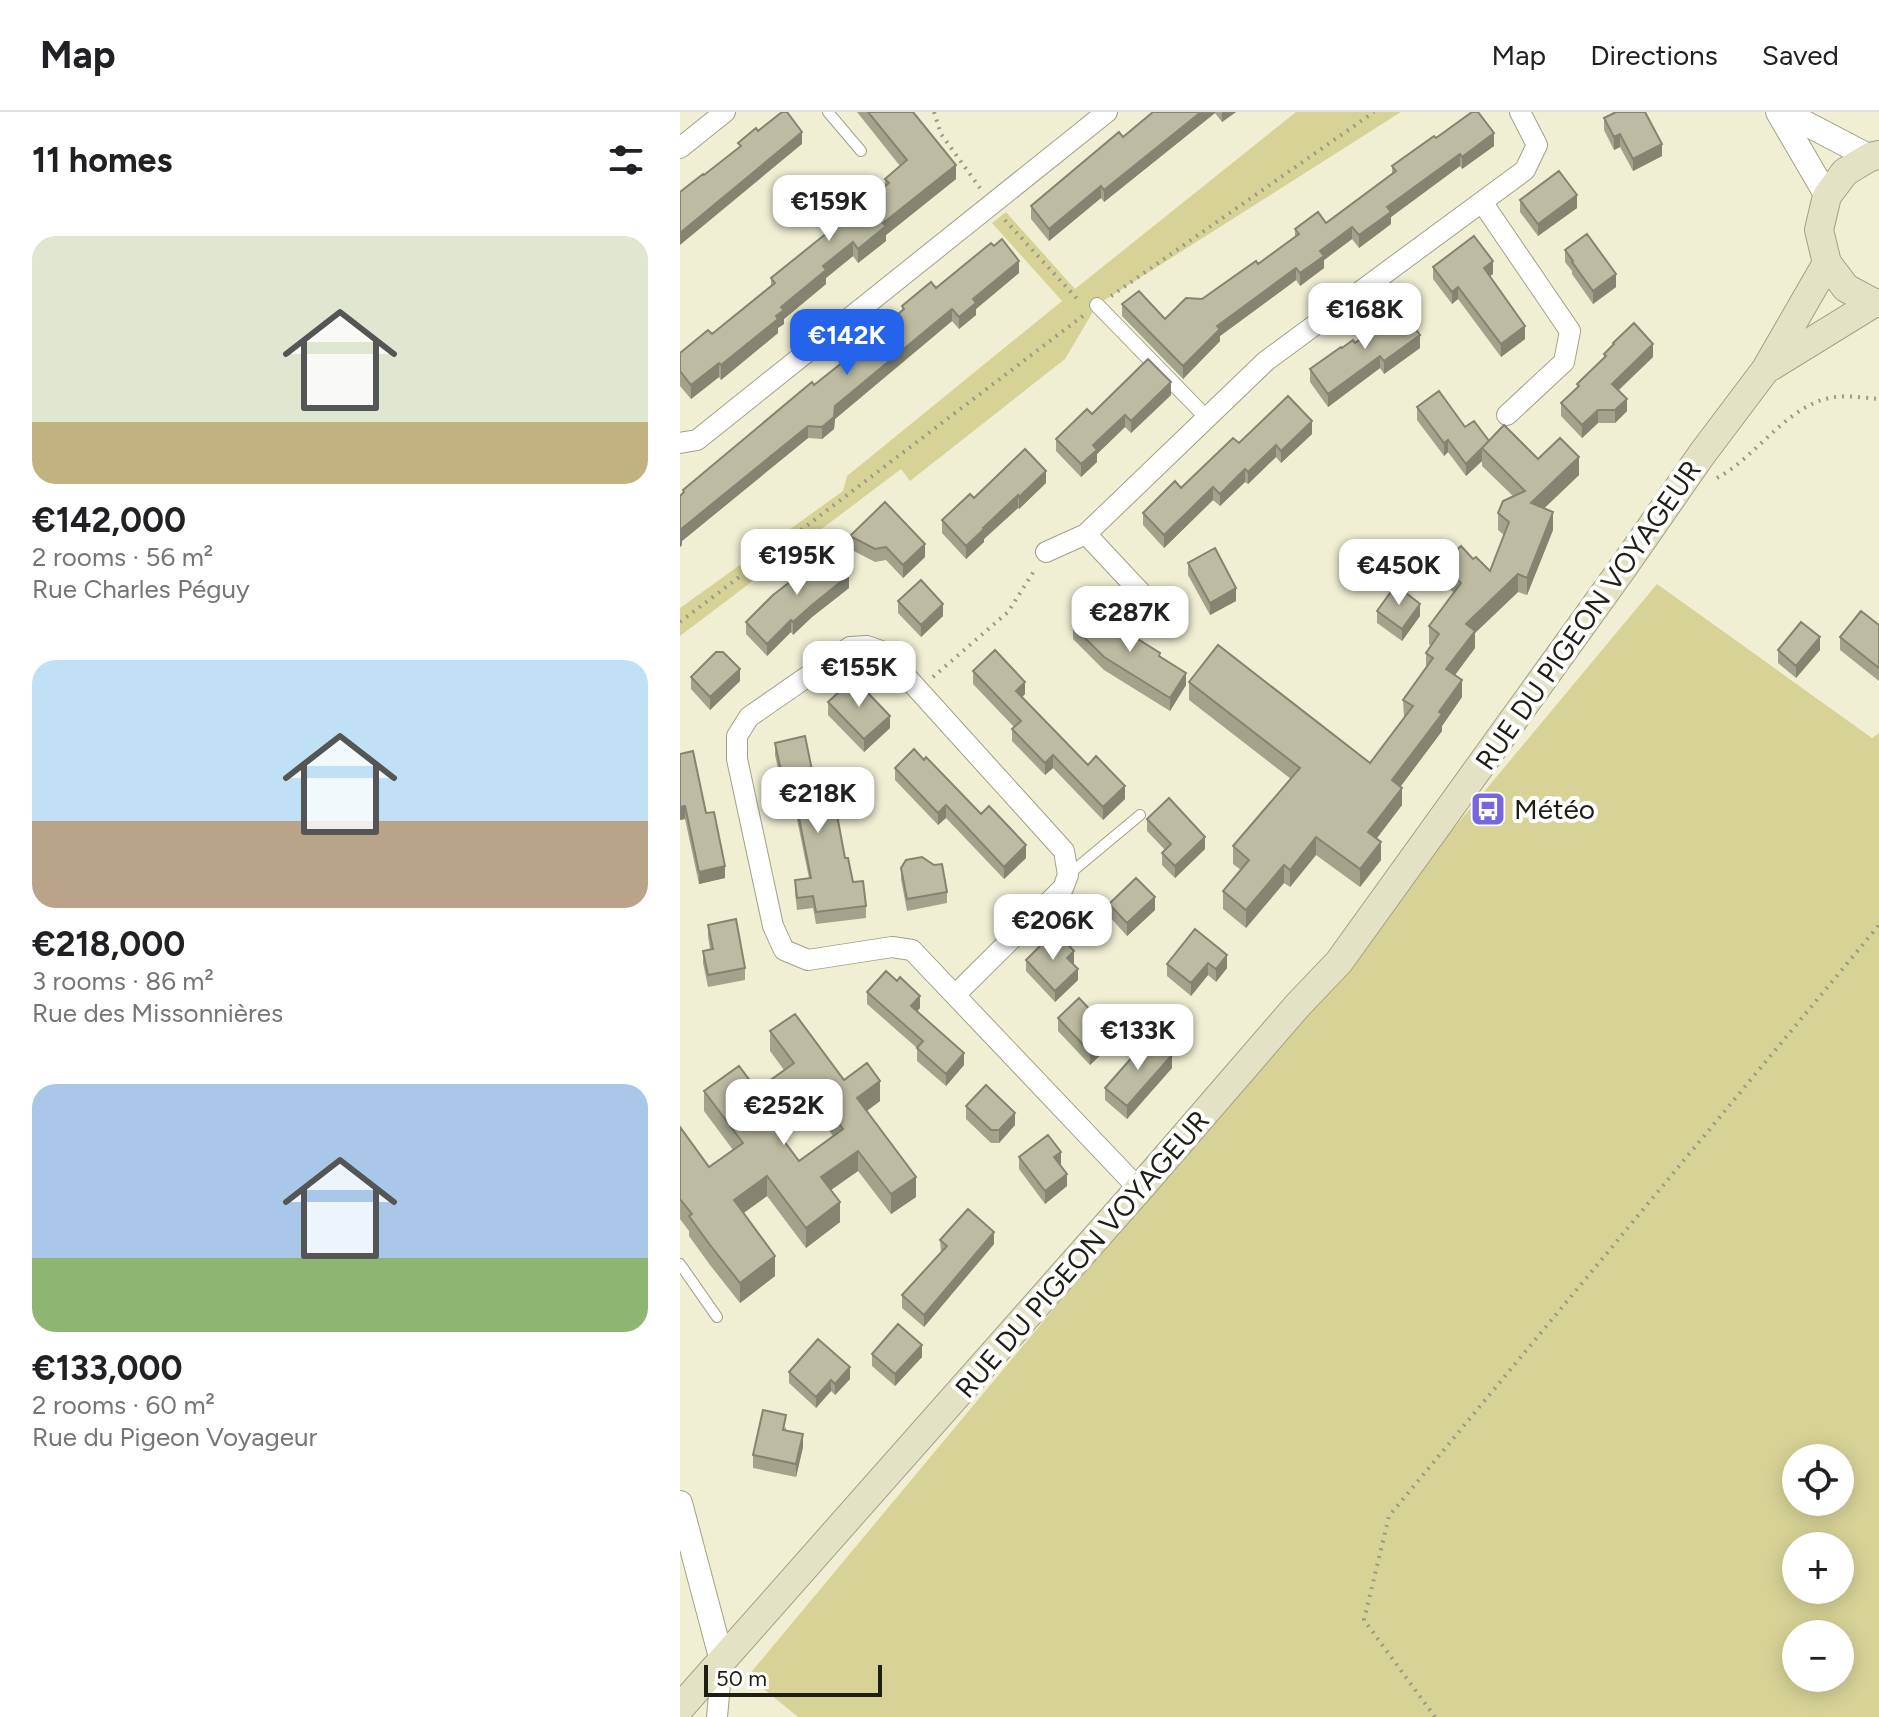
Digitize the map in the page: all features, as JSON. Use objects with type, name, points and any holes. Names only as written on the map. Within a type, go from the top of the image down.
[{"type":"main road","points":[[1875,156],[1845,172],[1827,196],[1819,230],[1827,263],[1846,288],[1876,303]]},
{"type":"main road","name":"RUE DU PIGEON VOYAGEUR","points":[[680,1708],[1339,962],[1696,462],[1766,369],[1827,263]]},
{"type":"main road","name":"RUE DU PIGEON VOYAGEUR","points":[[1766,369],[1876,303]]},
{"type":"street","points":[[680,148],[725,112]]},
{"type":"street","points":[[680,443],[697,440],[1107,112]]},
{"type":"street","points":[[1046,552],[1086,534],[1266,361],[1525,170],[1537,145],[1520,112]]},
{"type":"street","points":[[1778,112],[1827,196]]},
{"type":"street","points":[[1784,112],[1875,156]]},
{"type":"street","points":[[1482,202],[1570,331],[1564,362],[1507,415]]},
{"type":"street","points":[[1097,305],[1207,418]]},
{"type":"street","points":[[1086,534],[1159,612]]},
{"type":"street","points":[[955,995],[1063,888],[1068,875],[1064,851],[884,652],[867,646],[850,647],[749,717],[737,736],[737,759],[773,926],[784,950],[808,960],[892,947],[912,950],[1139,1189]]},
{"type":"street","points":[[680,1503],[722,1661],[717,1717]]},
{"type":"lane","points":[[828,112],[861,151]]},
{"type":"lane","points":[[1068,875],[1140,815]]},
{"type":"lane","points":[[680,1264],[717,1317]]},
{"type":"path","points":[[680,622],[1088,312],[992,206],[941,134],[934,112]]},
{"type":"path","points":[[1097,305],[1374,112]]},
{"type":"path","points":[[1709,483],[1729,472],[1812,402],[1837,396],[1879,399]]},
{"type":"path","points":[[918,690],[1008,612],[1046,552]]},
{"type":"path","points":[[1435,1717],[1364,1620],[1389,1516],[1879,925]]},
{"type":"shaded area","points":[[1296,112],[1401,112],[1097,305],[1065,359],[910,481],[901,469],[680,636],[680,608],[843,491],[847,476],[1062,301],[992,223],[1006,212],[1075,289]]},
{"type":"shaded area","points":[[1657,584],[1872,738],[1879,733],[1879,1717],[798,1717],[748,1676]]},
{"type":"building","points":[[782,112],[787,112],[802,132],[680,233],[680,192],[741,146],[738,143],[756,128],[758,131]]},
{"type":"building","points":[[868,112],[913,112],[956,165],[883,223],[886,226],[858,249],[853,242],[823,266],[826,270],[781,307],[784,310],[776,316],[778,319],[691,385],[680,371],[680,353],[708,330],[712,334],[775,283],[771,278],[889,183],[885,179],[907,160]]},
{"type":"building","points":[[1153,112],[1201,112],[1104,190],[1101,186],[1049,229],[1031,206],[1119,132],[1123,137]]},
{"type":"building","points":[[1472,112],[1478,112],[1494,133],[1387,207],[1391,212],[1359,235],[1352,227],[1320,251],[1324,256],[1300,273],[1296,268],[1217,326],[1220,329],[1183,366],[1122,304],[1139,291],[1165,319],[1186,298],[1202,299],[1299,234],[1295,229],[1318,212],[1326,223],[1396,171],[1392,166]]},
{"type":"building","points":[[1616,112],[1645,112],[1662,144],[1633,159],[1620,134],[1614,137],[1604,118]]},
{"type":"building","points":[[1559,171],[1577,195],[1538,224],[1520,200]]},
{"type":"building","points":[[1587,234],[1616,274],[1593,291],[1565,250]]},
{"type":"building","points":[[1474,236],[1493,261],[1484,268],[1525,326],[1501,344],[1458,287],[1452,292],[1433,267]]},
{"type":"building","points":[[1002,239],[1019,261],[973,299],[976,303],[959,317],[952,309],[835,406],[834,417],[822,427],[808,426],[680,530],[680,496],[683,490],[812,382],[814,385],[853,354],[931,282],[936,288],[991,243],[994,246]]},
{"type":"building","points":[[1401,309],[1420,335],[1384,361],[1380,356],[1328,394],[1310,369],[1353,340],[1355,343]]},
{"type":"building","points":[[1634,323],[1653,344],[1612,384],[1627,399],[1615,410],[1598,410],[1582,425],[1561,403]]},
{"type":"building","points":[[1148,359],[1171,382],[1131,421],[1125,415],[1093,445],[1097,450],[1081,464],[1056,439],[1087,409],[1092,414]]},
{"type":"building","points":[[1439,391],[1465,427],[1474,421],[1489,441],[1466,464],[1448,440],[1444,443],[1417,407]]},
{"type":"building","points":[[1288,396],[1312,421],[1281,451],[1276,445],[1220,494],[1213,487],[1164,535],[1143,513],[1175,481],[1181,488],[1233,438],[1239,443]]},
{"type":"building","points":[[1504,425],[1538,459],[1560,438],[1579,457],[1531,503],[1553,512],[1527,578],[1518,574],[1466,624],[1475,631],[1446,669],[1462,680],[1439,712],[1442,714],[1392,780],[1402,788],[1368,832],[1381,842],[1360,869],[1316,837],[1290,870],[1284,865],[1246,910],[1223,891],[1249,860],[1233,846],[1300,768],[1189,682],[1218,645],[1370,763],[1413,706],[1403,700],[1433,658],[1426,653],[1439,634],[1429,626],[1461,583],[1442,563],[1461,546],[1490,571],[1509,522],[1498,513],[1503,501],[1525,491],[1482,448]]},
{"type":"building","points":[[1025,449],[1046,471],[966,546],[942,520],[970,494],[974,498]]},
{"type":"building","points":[[885,502],[925,544],[903,565],[886,547],[875,549],[850,536]]},
{"type":"building","points":[[1215,548],[1236,588],[1210,603],[1188,563]]},
{"type":"building","points":[[830,551],[849,575],[793,622],[791,620],[767,644],[746,622],[773,595]]},
{"type":"building","points":[[921,580],[943,604],[921,625],[898,601]]},
{"type":"building","points":[[1396,585],[1420,604],[1402,629],[1377,611]]},
{"type":"building","points":[[1101,610],[1133,644],[1136,638],[1186,673],[1170,698],[1104,657],[1073,626]]},
{"type":"building","points":[[1861,611],[1879,625],[1879,668],[1840,637]]},
{"type":"building","points":[[1801,622],[1820,637],[1796,666],[1778,650]]},
{"type":"building","points":[[995,650],[1025,682],[1016,691],[1088,765],[1096,756],[1125,786],[1103,807],[1053,755],[1045,763],[1012,729],[1021,721],[973,671]]},
{"type":"building","points":[[716,652],[723,652],[740,669],[710,697],[691,677]]},
{"type":"building","points":[[852,680],[890,716],[864,739],[828,702]]},
{"type":"building","points":[[805,736],[814,780],[820,775],[828,817],[837,815],[845,858],[848,858],[853,882],[863,881],[866,906],[816,912],[813,896],[797,898],[795,880],[811,878],[792,783],[784,785],[775,743]]},
{"type":"building","points":[[914,749],[924,760],[926,757],[981,814],[989,806],[1026,845],[1004,867],[946,805],[938,813],[895,768]]},
{"type":"building","points":[[693,751],[706,813],[714,812],[725,866],[699,872],[685,806],[680,807],[680,754]]},
{"type":"building","points":[[1169,798],[1205,837],[1175,866],[1162,853],[1171,844],[1147,819]]},
{"type":"building","points":[[922,857],[934,865],[942,864],[947,892],[907,899],[901,868],[906,860]]},
{"type":"building","points":[[1136,878],[1155,897],[1127,923],[1109,904]]},
{"type":"building","points":[[736,919],[745,968],[708,975],[703,951],[713,949],[708,925]]},
{"type":"building","points":[[1195,929],[1227,955],[1216,969],[1208,963],[1191,983],[1167,964]]},
{"type":"building","points":[[1057,933],[1074,951],[1067,958],[1078,969],[1055,991],[1026,960]]},
{"type":"building","points":[[886,971],[897,981],[900,977],[920,996],[911,1006],[964,1053],[946,1074],[917,1048],[923,1041],[867,992]]},
{"type":"building","points":[[1079,998],[1111,1032],[1090,1052],[1058,1018]]},
{"type":"building","points":[[795,1014],[844,1080],[867,1063],[880,1081],[857,1098],[916,1177],[891,1194],[858,1151],[821,1177],[840,1202],[806,1228],[767,1176],[734,1200],[775,1256],[740,1283],[689,1216],[692,1214],[680,1199],[680,1127],[709,1167],[743,1143],[704,1091],[739,1066],[757,1090],[794,1063],[770,1031]],"holes":[[[809,1084],[843,1129],[799,1161],[766,1117]]]},
{"type":"building","points":[[1150,1037],[1172,1055],[1127,1106],[1105,1088]]},
{"type":"building","points":[[986,1085],[1015,1113],[999,1130],[991,1130],[966,1106]]},
{"type":"building","points":[[1048,1135],[1061,1152],[1054,1157],[1067,1174],[1045,1191],[1019,1157]]},
{"type":"building","points":[[968,1209],[994,1232],[924,1315],[902,1295],[947,1246],[940,1240]]},
{"type":"building","points":[[898,1324],[922,1345],[895,1374],[872,1354]]},
{"type":"building","points":[[818,1339],[850,1367],[835,1384],[831,1380],[816,1397],[789,1372]]},
{"type":"building","points":[[763,1410],[786,1415],[783,1430],[803,1434],[796,1464],[753,1455]]},
{"type":"place","name":"Météo","points":[[1488,809]]}]
